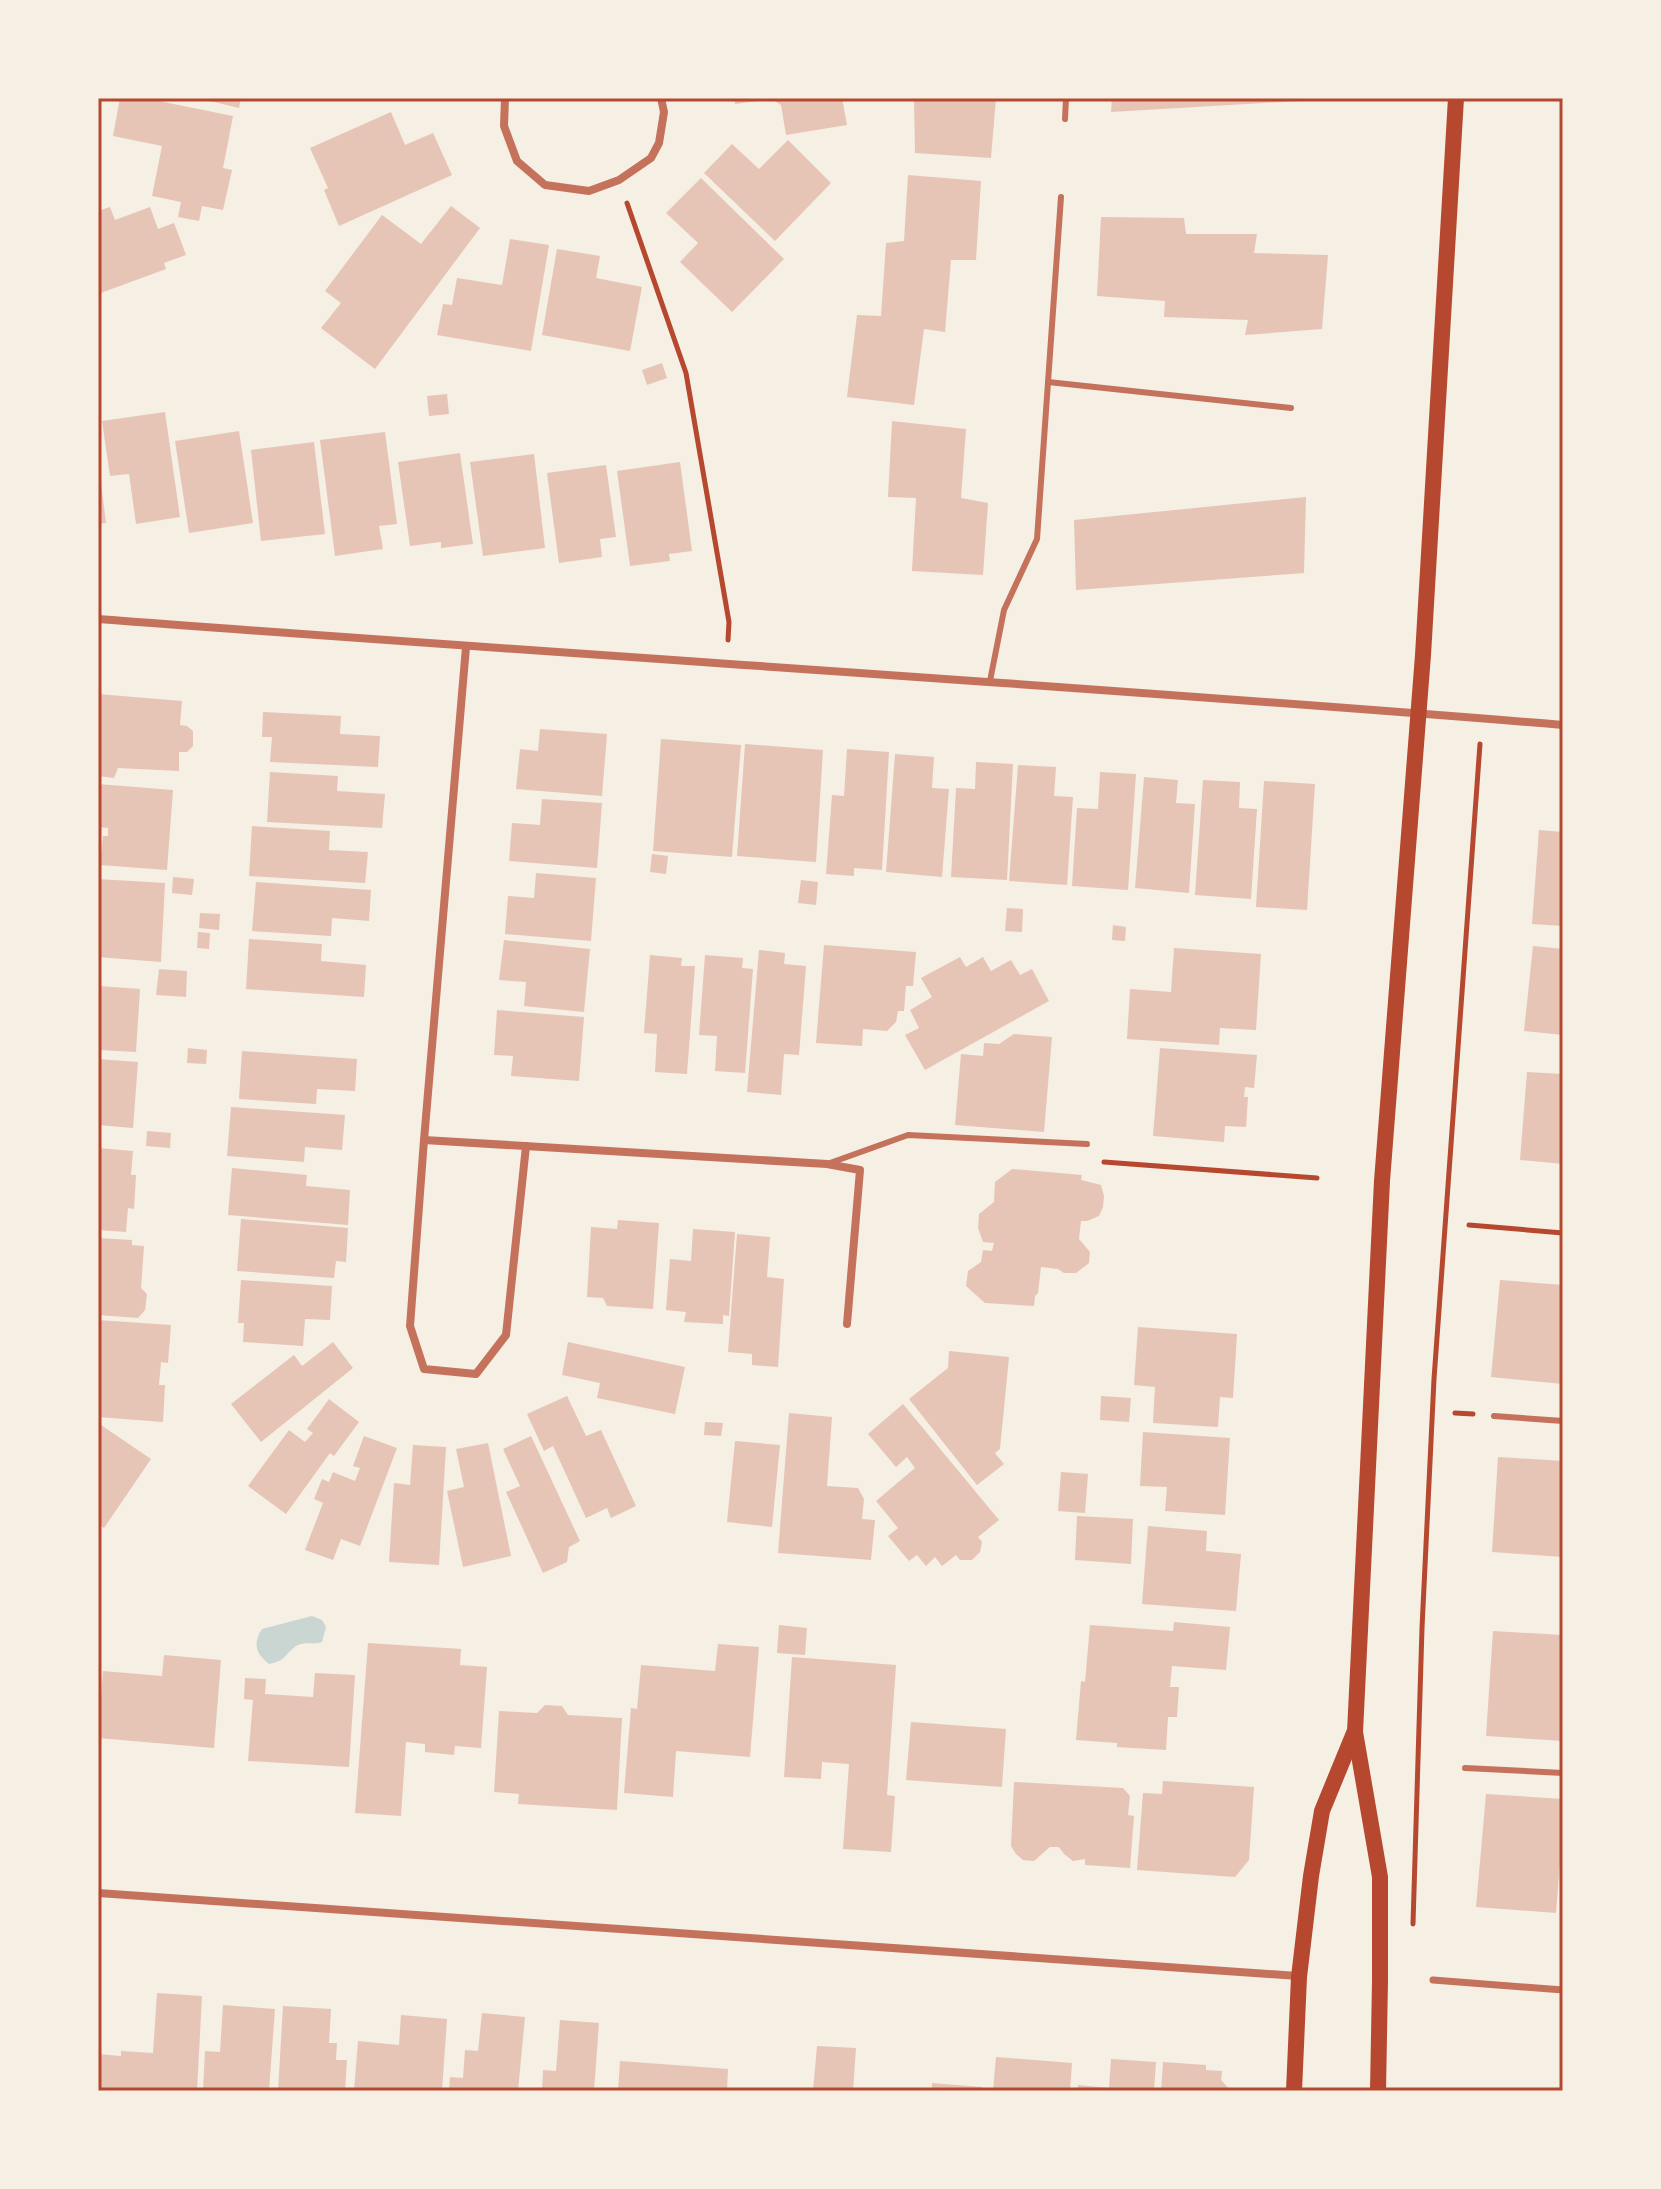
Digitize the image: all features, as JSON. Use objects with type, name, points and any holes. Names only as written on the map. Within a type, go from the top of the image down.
[{"type":"main road","points":[[1378,2091],[1380,1877],[1355,1732],[1381,1197],[1418,713],[1456,98]]},
{"type":"main road","points":[[1294,2091],[1299,1977],[1322,1811],[1355,1732]]},
{"type":"street","points":[[505,98],[504,126],[517,161],[545,185],[589,191],[619,180],[651,158],[659,143],[664,112],[661,98]]},
{"type":"street","points":[[98,619],[466,647],[990,681],[1563,725]]},
{"type":"street","points":[[466,647],[410,1326],[424,1369],[476,1374],[506,1335],[526,1146]]},
{"type":"street","points":[[424,1140],[827,1164],[860,1170],[847,1324]]},
{"type":"street","points":[[98,1893],[1299,1977]]},
{"type":"street","points":[[1433,1980],[1563,1990]]},
{"type":"lane","points":[[1065,119],[1066,98]]},
{"type":"lane","points":[[990,681],[1004,610],[1037,539],[1061,197]]},
{"type":"lane","points":[[1048,382],[1291,408]]},
{"type":"lane","points":[[827,1164],[908,1135],[1087,1144]]},
{"type":"lane","points":[[1494,1416],[1563,1421]]},
{"type":"lane","points":[[1465,1768],[1563,1773]]},
{"type":"path","points":[[619,180],[686,373],[729,622],[726,664]]},
{"type":"path","points":[[1412,1933],[1434,1379],[1482,719]]},
{"type":"path","points":[[1469,1225],[1563,1233]]},
{"type":"shaded area","points":[[312,1616],[322,1620],[326,1627],[322,1642],[299,1645],[282,1659],[269,1664],[261,1656],[257,1639],[262,1629]]},
{"type":"building","points":[[120,98],[144,98],[233,116],[223,168],[232,170],[223,210],[202,206],[199,221],[178,217],[181,202],[152,196],[162,146],[113,136]]},
{"type":"building","points":[[198,98],[241,98],[239,108]]},
{"type":"building","points":[[734,98],[764,98],[764,100],[735,104]]},
{"type":"building","points":[[770,98],[842,98],[847,125],[786,135],[781,105]]},
{"type":"building","points":[[914,98],[996,98],[991,158],[915,153]]},
{"type":"building","points":[[1112,98],[1317,98],[1317,100],[1111,112]]},
{"type":"building","points":[[391,112],[405,145],[433,133],[452,175],[339,226],[324,190],[328,188],[310,148]]},
{"type":"building","points":[[788,140],[831,183],[775,241],[704,173],[732,144],[759,169]]},
{"type":"building","points":[[908,175],[981,181],[976,260],[951,260],[945,332],[924,329],[914,405],[847,397],[857,315],[881,316],[886,243],[904,241]]},
{"type":"building","points":[[701,178],[784,259],[732,312],[680,262],[698,243],[666,213]]},
{"type":"building","points":[[451,206],[480,228],[375,369],[321,328],[341,303],[325,291],[382,215],[421,244]]},
{"type":"building","points":[[110,207],[115,220],[150,207],[158,229],[174,223],[186,255],[164,263],[166,269],[98,294],[98,211]]},
{"type":"building","points":[[1101,217],[1184,218],[1186,234],[1257,234],[1254,253],[1328,255],[1322,329],[1245,335],[1248,320],[1164,317],[1165,301],[1097,296]]},
{"type":"building","points":[[510,239],[549,245],[531,351],[437,335],[443,304],[452,305],[457,278],[502,285]]},
{"type":"building","points":[[557,249],[600,256],[596,278],[642,287],[630,351],[542,335]]},
{"type":"building","points":[[662,363],[667,378],[647,385],[642,370]]},
{"type":"building","points":[[447,394],[449,414],[429,416],[427,396]]},
{"type":"building","points":[[165,412],[180,517],[136,524],[129,474],[110,476],[102,421]]},
{"type":"building","points":[[892,421],[966,429],[961,498],[988,503],[983,575],[912,571],[916,498],[888,497]]},
{"type":"building","points":[[239,431],[253,523],[189,533],[175,441]]},
{"type":"building","points":[[385,432],[397,524],[379,526],[383,549],[335,556],[320,440]]},
{"type":"building","points":[[314,442],[325,534],[261,541],[251,450]]},
{"type":"building","points":[[460,453],[473,544],[441,548],[441,542],[410,546],[398,462]]},
{"type":"building","points":[[534,454],[545,548],[483,556],[470,462]]},
{"type":"building","points":[[680,462],[692,551],[669,554],[670,561],[630,566],[617,471]]},
{"type":"building","points":[[606,465],[616,537],[600,539],[602,557],[559,563],[547,473]]},
{"type":"building","points":[[98,476],[106,523],[98,524]]},
{"type":"building","points":[[1306,497],[1304,573],[1076,590],[1074,520]]},
{"type":"building","points":[[98,694],[182,701],[180,725],[193,731],[193,746],[187,752],[179,752],[179,771],[118,768],[114,778],[98,776]]},
{"type":"building","points":[[263,712],[341,716],[340,734],[380,736],[378,767],[270,762],[272,737],[262,737]]},
{"type":"building","points":[[540,729],[607,734],[602,796],[516,789],[520,749],[538,751]]},
{"type":"building","points":[[661,739],[741,745],[732,857],[653,851]]},
{"type":"building","points":[[745,744],[823,750],[816,862],[737,856]]},
{"type":"building","points":[[847,749],[889,752],[882,870],[854,868],[854,876],[826,874],[832,795],[844,796]]},
{"type":"building","points":[[895,754],[934,757],[932,788],[949,789],[942,877],[886,872]]},
{"type":"building","points":[[976,762],[1013,764],[1007,880],[951,877],[956,788],[975,789]]},
{"type":"building","points":[[1018,765],[1056,767],[1054,796],[1073,797],[1067,885],[1009,881]]},
{"type":"building","points":[[270,772],[338,776],[337,791],[385,794],[382,828],[267,822]]},
{"type":"building","points":[[1100,772],[1136,774],[1128,890],[1072,886],[1077,808],[1098,809]]},
{"type":"building","points":[[1144,777],[1178,780],[1176,803],[1195,804],[1189,893],[1135,888]]},
{"type":"building","points":[[1203,780],[1240,782],[1239,808],[1257,809],[1251,899],[1195,895]]},
{"type":"building","points":[[1264,781],[1315,784],[1307,910],[1256,907]]},
{"type":"building","points":[[98,784],[173,790],[167,870],[100,865],[103,836],[108,836],[108,828],[98,827]]},
{"type":"building","points":[[542,799],[602,803],[597,868],[509,861],[512,823],[540,825]]},
{"type":"building","points":[[252,826],[330,831],[329,850],[368,852],[365,883],[249,876]]},
{"type":"building","points":[[1539,830],[1563,832],[1563,926],[1532,924]]},
{"type":"building","points":[[652,854],[668,856],[666,874],[650,872]]},
{"type":"building","points":[[536,873],[596,878],[591,941],[505,934],[508,896],[534,898]]},
{"type":"building","points":[[173,877],[194,879],[192,895],[172,893]]},
{"type":"building","points":[[98,879],[165,883],[161,962],[98,957]]},
{"type":"building","points":[[801,880],[818,882],[816,905],[798,903]]},
{"type":"building","points":[[256,882],[371,890],[369,921],[332,918],[331,936],[252,931]]},
{"type":"building","points":[[1007,908],[1023,909],[1022,932],[1005,931]]},
{"type":"building","points":[[200,913],[220,914],[219,930],[199,928]]},
{"type":"building","points":[[1113,925],[1126,927],[1125,941],[1112,940]]},
{"type":"building","points":[[198,932],[210,933],[209,949],[197,948]]},
{"type":"building","points":[[249,939],[322,944],[321,961],[366,965],[364,997],[246,989]]},
{"type":"building","points":[[504,940],[590,949],[584,1012],[524,1006],[526,982],[499,980]]},
{"type":"building","points":[[824,945],[916,952],[913,986],[906,986],[904,1011],[898,1011],[896,1022],[887,1031],[863,1029],[862,1046],[816,1043]]},
{"type":"building","points":[[1533,946],[1563,949],[1563,1035],[1524,1031]]},
{"type":"building","points":[[1174,948],[1261,954],[1256,1030],[1220,1028],[1219,1045],[1127,1039],[1130,989],[1171,992]]},
{"type":"building","points":[[759,950],[785,953],[784,964],[806,966],[799,1055],[784,1054],[781,1095],[747,1092]]},
{"type":"building","points":[[650,955],[682,958],[681,966],[695,966],[687,1074],[655,1072],[657,1034],[644,1033]]},
{"type":"building","points":[[705,955],[743,958],[742,968],[753,969],[745,1073],[715,1071],[717,1036],[699,1035]]},
{"type":"building","points":[[960,957],[966,967],[983,957],[991,971],[1011,960],[1020,975],[1032,969],[1049,1001],[925,1070],[905,1035],[919,1028],[910,1010],[932,997],[921,978]]},
{"type":"building","points":[[159,969],[187,971],[186,997],[156,995]]},
{"type":"building","points":[[98,986],[140,989],[136,1052],[98,1050]]},
{"type":"building","points":[[497,1010],[584,1017],[579,1081],[511,1076],[513,1056],[494,1055]]},
{"type":"building","points":[[1014,1034],[1052,1037],[1044,1132],[955,1125],[961,1054],[983,1056],[984,1043],[999,1044]]},
{"type":"building","points":[[188,1048],[207,1050],[206,1064],[187,1063]]},
{"type":"building","points":[[1160,1048],[1257,1055],[1254,1088],[1245,1087],[1244,1097],[1248,1097],[1246,1127],[1225,1126],[1224,1142],[1153,1136]]},
{"type":"building","points":[[242,1051],[357,1059],[355,1091],[317,1089],[316,1104],[239,1099]]},
{"type":"building","points":[[98,1059],[138,1062],[133,1128],[98,1125]]},
{"type":"building","points":[[1527,1072],[1563,1074],[1563,1164],[1520,1160]]},
{"type":"building","points":[[231,1107],[345,1115],[342,1150],[305,1147],[304,1162],[227,1156]]},
{"type":"building","points":[[147,1131],[171,1133],[170,1148],[146,1146]]},
{"type":"building","points":[[98,1148],[133,1151],[131,1175],[136,1175],[134,1209],[128,1208],[126,1232],[98,1230]]},
{"type":"building","points":[[232,1168],[307,1175],[306,1186],[350,1190],[348,1225],[228,1215]]},
{"type":"building","points":[[1012,1169],[1082,1175],[1081,1180],[1101,1185],[1104,1196],[1099,1216],[1081,1221],[1079,1239],[1090,1252],[1089,1263],[1076,1273],[1041,1267],[1034,1306],[985,1303],[966,1286],[968,1271],[981,1262],[983,1250],[992,1251],[994,1243],[983,1242],[978,1228],[979,1214],[994,1202],[995,1182]]},
{"type":"building","points":[[241,1219],[348,1228],[346,1262],[336,1261],[334,1278],[237,1271]]},
{"type":"building","points":[[618,1220],[659,1223],[653,1309],[607,1306],[603,1298],[587,1297],[591,1227],[617,1229]]},
{"type":"building","points":[[693,1229],[735,1232],[729,1316],[723,1315],[723,1324],[684,1322],[686,1312],[666,1310],[670,1259],[691,1261]]},
{"type":"building","points":[[737,1234],[770,1237],[767,1277],[784,1279],[778,1367],[752,1365],[752,1354],[728,1352]]},
{"type":"building","points":[[98,1238],[132,1240],[132,1245],[144,1246],[141,1288],[147,1294],[145,1310],[138,1318],[98,1315]]},
{"type":"building","points":[[241,1280],[332,1286],[330,1320],[305,1319],[303,1346],[243,1342],[244,1323],[238,1323]]},
{"type":"building","points":[[1500,1280],[1563,1285],[1563,1384],[1491,1377]]},
{"type":"building","points":[[98,1320],[171,1325],[168,1363],[161,1362],[159,1385],[165,1385],[163,1422],[98,1417]]},
{"type":"building","points":[[1138,1327],[1237,1334],[1233,1398],[1220,1397],[1218,1427],[1153,1423],[1155,1387],[1134,1385]]},
{"type":"building","points":[[333,1342],[353,1368],[261,1442],[231,1404],[294,1355],[302,1366]]},
{"type":"building","points":[[568,1342],[685,1367],[675,1414],[597,1398],[600,1383],[562,1375]]},
{"type":"building","points":[[949,1351],[1009,1357],[1000,1449],[995,1453],[1004,1464],[977,1485],[909,1399],[948,1368]]},
{"type":"building","points":[[567,1396],[586,1436],[601,1430],[636,1506],[611,1518],[607,1508],[586,1518],[553,1446],[544,1451],[527,1414]]},
{"type":"building","points":[[1101,1396],[1131,1398],[1129,1422],[1100,1420]]},
{"type":"building","points":[[329,1399],[359,1422],[334,1456],[330,1453],[286,1514],[248,1486],[289,1430],[305,1442],[313,1433],[307,1429]]},
{"type":"building","points":[[903,1404],[999,1520],[978,1537],[982,1542],[980,1552],[972,1560],[960,1560],[956,1555],[942,1566],[935,1557],[926,1566],[917,1555],[909,1561],[888,1536],[898,1528],[876,1501],[915,1468],[907,1457],[896,1467],[868,1434]]},
{"type":"building","points":[[789,1413],[832,1417],[827,1486],[858,1488],[864,1499],[862,1519],[875,1520],[871,1560],[778,1553]]},
{"type":"building","points":[[705,1422],[723,1423],[721,1436],[704,1435]]},
{"type":"building","points":[[98,1423],[151,1459],[104,1528],[98,1524]]},
{"type":"building","points":[[1143,1432],[1230,1438],[1225,1515],[1165,1511],[1167,1487],[1140,1486]]},
{"type":"building","points":[[364,1436],[397,1448],[360,1546],[341,1539],[333,1560],[305,1550],[323,1503],[314,1499],[322,1479],[329,1482],[333,1472],[355,1481],[360,1468],[353,1466]]},
{"type":"building","points":[[531,1436],[580,1541],[569,1547],[567,1562],[543,1573],[506,1492],[520,1486],[503,1449]]},
{"type":"building","points":[[735,1441],[780,1445],[772,1527],[727,1522]]},
{"type":"building","points":[[488,1443],[511,1556],[463,1567],[447,1491],[464,1487],[456,1449]]},
{"type":"building","points":[[413,1445],[446,1447],[439,1565],[389,1562],[394,1483],[410,1485]]},
{"type":"building","points":[[1498,1457],[1563,1461],[1563,1557],[1492,1552]]},
{"type":"building","points":[[1061,1472],[1088,1474],[1085,1513],[1058,1511]]},
{"type":"building","points":[[1077,1516],[1133,1519],[1131,1564],[1075,1560]]},
{"type":"building","points":[[1148,1526],[1207,1531],[1206,1551],[1241,1554],[1236,1611],[1142,1604]]},
{"type":"building","points":[[1174,1622],[1230,1627],[1226,1670],[1172,1666],[1170,1687],[1179,1687],[1177,1717],[1168,1717],[1166,1750],[1117,1747],[1117,1743],[1076,1740],[1090,1625],[1173,1631]]},
{"type":"building","points":[[779,1625],[807,1628],[805,1655],[777,1653]]},
{"type":"building","points":[[1493,1631],[1563,1635],[1563,1741],[1486,1736]]},
{"type":"building","points":[[368,1643],[461,1649],[460,1665],[487,1667],[481,1748],[455,1746],[454,1755],[425,1752],[425,1744],[406,1742],[401,1816],[355,1813]]},
{"type":"building","points":[[718,1644],[759,1647],[750,1757],[676,1751],[673,1797],[624,1793],[631,1708],[637,1709],[641,1665],[715,1671]]},
{"type":"building","points":[[164,1655],[221,1660],[214,1748],[98,1738],[103,1671],[162,1676]]},
{"type":"building","points":[[792,1657],[896,1665],[887,1795],[895,1796],[891,1852],[843,1849],[849,1764],[822,1762],[821,1779],[784,1777]]},
{"type":"building","points":[[315,1673],[355,1675],[349,1767],[248,1761],[253,1700],[244,1699],[245,1678],[266,1679],[265,1694],[313,1697]]},
{"type":"building","points":[[545,1705],[562,1706],[568,1715],[622,1718],[617,1810],[518,1804],[519,1794],[494,1792],[499,1711],[537,1713]]},
{"type":"building","points":[[911,1722],[1006,1729],[1002,1787],[906,1780]]},
{"type":"building","points":[[1163,1781],[1254,1787],[1249,1860],[1235,1877],[1137,1870],[1143,1793],[1162,1794]]},
{"type":"building","points":[[1014,1782],[1123,1788],[1130,1796],[1128,1815],[1134,1816],[1130,1868],[1085,1865],[1085,1859],[1073,1861],[1059,1847],[1050,1847],[1034,1861],[1023,1860],[1011,1846]]},
{"type":"building","points":[[1486,1794],[1563,1799],[1556,1913],[1476,1907]]},
{"type":"building","points":[[157,1993],[202,1996],[197,2091],[98,2091],[98,2054],[121,2056],[121,2051],[153,2053]]},
{"type":"building","points":[[223,2005],[275,2009],[269,2091],[203,2091],[205,2051],[220,2052]]},
{"type":"building","points":[[283,2006],[331,2009],[329,2043],[337,2043],[336,2060],[347,2060],[345,2091],[278,2091]]},
{"type":"building","points":[[482,2013],[525,2017],[518,2091],[449,2091],[450,2077],[463,2078],[465,2050],[478,2051]]},
{"type":"building","points":[[401,2015],[447,2019],[442,2091],[354,2091],[358,2041],[399,2045]]},
{"type":"building","points":[[560,2020],[599,2023],[594,2091],[542,2091],[543,2070],[556,2071]]},
{"type":"building","points":[[817,2046],[856,2048],[853,2091],[813,2091]]},
{"type":"building","points":[[996,2057],[1072,2063],[1070,2091],[993,2091]]},
{"type":"building","points":[[1111,2059],[1156,2062],[1154,2091],[1077,2091],[1078,2085],[1109,2088]]},
{"type":"building","points":[[620,2061],[728,2069],[727,2091],[618,2091]]},
{"type":"building","points":[[1163,2062],[1206,2065],[1206,2070],[1222,2071],[1221,2080],[1231,2091],[1161,2091]]},
{"type":"building","points":[[932,2083],[982,2087],[982,2091],[932,2091]]}]
